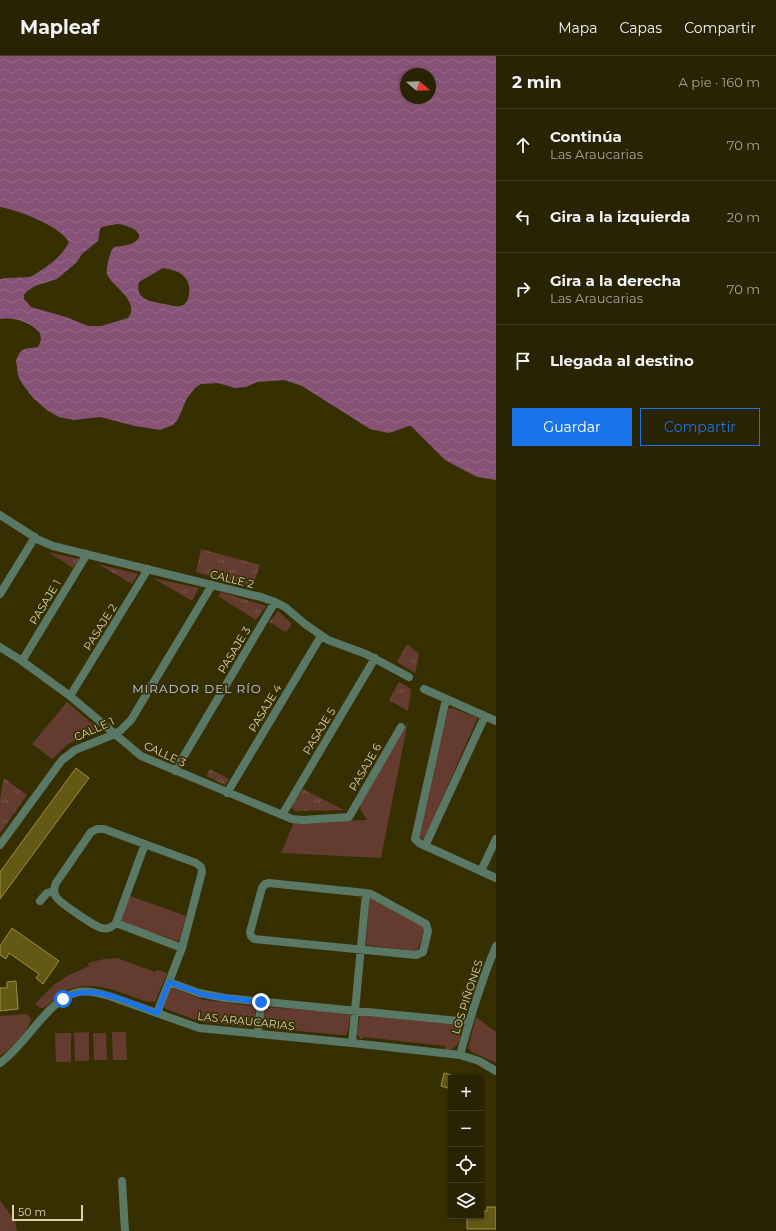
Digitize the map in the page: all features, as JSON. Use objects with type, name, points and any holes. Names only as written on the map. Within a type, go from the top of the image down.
[{"type":"street","name":"CALLE 2","points":[[0,515],[35,537],[53,546],[261,597],[275,602],[285,607],[304,624],[321,636],[337,644],[375,658],[409,677]]},
{"type":"street","points":[[0,594],[35,537]]},
{"type":"street","name":"PASAJE 1","points":[[22,661],[87,554]]},
{"type":"street","name":"PASAJE 2","points":[[70,696],[148,569]]},
{"type":"street","name":"CALLE 1","points":[[0,845],[3,836],[62,760],[75,750],[122,730],[135,714],[212,585]]},
{"type":"street","name":"PASAJE 3","points":[[175,771],[275,602]]},
{"type":"street","name":"PASAJE 4","points":[[228,793],[321,636]]},
{"type":"street","name":"CALLE 3","points":[[0,647],[70,696],[141,756],[292,819],[303,820],[349,817]]},
{"type":"street","name":"PASAJE 5","points":[[282,815],[375,658]]},
{"type":"street","points":[[424,689],[496,721]]},
{"type":"street","points":[[446,699],[416,837],[417,842],[496,878]]},
{"type":"street","points":[[425,846],[485,716]]},
{"type":"street","name":"PASAJE 6","points":[[349,817],[401,727]]},
{"type":"street","points":[[145,844],[116,923],[110,928],[97,927],[57,898],[54,891],[56,883],[94,830],[104,829],[145,844],[196,863],[201,867],[202,872],[182,948],[157,1013]]},
{"type":"street","points":[[481,871],[496,839]]},
{"type":"street","points":[[267,883],[366,893],[424,922],[428,926],[423,952],[419,955],[361,950],[256,940],[252,938],[250,932],[262,888],[267,883]]},
{"type":"street","points":[[40,902],[47,893],[54,891]]},
{"type":"street","points":[[352,1043],[366,893]]},
{"type":"street","points":[[116,923],[182,948]]},
{"type":"street","name":"LOS PIÑONES","points":[[460,1055],[469,1022],[496,946]]},
{"type":"street","name":"LAS ARAUCARIAS","points":[[169,982],[205,995],[261,1002],[469,1022]]},
{"type":"street","name":"LAS ARAUCARIAS","points":[[0,1063],[16,1050],[55,1006],[70,995],[86,992],[102,993],[199,1028],[460,1055],[479,1061],[496,1071]]},
{"type":"street","points":[[258,1034],[261,1002]]},
{"type":"street","points":[[122,1181],[125,1231]]},
{"type":"green space","points":[[201,549],[260,565],[252,588],[196,572]]},
{"type":"green space","points":[[48,552],[79,559],[73,568]]},
{"type":"green space","points":[[98,564],[138,574],[132,584]]},
{"type":"green space","points":[[153,578],[199,588],[192,601]]},
{"type":"green space","points":[[221,592],[266,606],[256,620],[218,596]]},
{"type":"green space","points":[[278,611],[292,624],[286,632],[269,622]]},
{"type":"green space","points":[[407,644],[419,654],[415,673],[397,662]]},
{"type":"green space","points":[[399,682],[411,689],[408,711],[389,700]]},
{"type":"green space","points":[[67,702],[100,730],[68,744],[52,759],[32,744]]},
{"type":"green space","points":[[452,708],[476,717],[477,719],[425,838],[421,839],[419,835],[448,709]]},
{"type":"green space","points":[[408,722],[381,858],[281,853],[294,822],[367,820],[361,811],[360,803]]},
{"type":"green space","points":[[210,769],[229,779],[225,785],[206,776]]},
{"type":"green space","points":[[4,778],[27,795],[0,833],[0,800]]},
{"type":"green space","points":[[303,789],[344,810],[295,811],[291,807]]},
{"type":"green space","points":[[130,896],[186,916],[178,941],[124,923],[121,919]]},
{"type":"green space","points":[[369,897],[423,926],[424,932],[418,949],[414,951],[366,945]]},
{"type":"green space","points":[[117,958],[155,972],[157,970],[167,973],[155,1002],[148,1002],[108,988],[88,986],[68,990],[43,1008],[40,1008],[35,1004],[55,984],[69,975],[89,966],[88,963],[104,959]]},
{"type":"green space","points":[[172,988],[204,1000],[253,1006],[256,1010],[255,1021],[252,1026],[247,1027],[201,1022],[166,1009],[164,1007],[169,990]]},
{"type":"green space","points":[[267,1007],[348,1013],[350,1015],[348,1031],[346,1035],[342,1035],[265,1028],[263,1017],[264,1011]]},
{"type":"green space","points":[[27,1014],[31,1018],[27,1028],[14,1044],[0,1056],[0,1016]]},
{"type":"green space","points":[[360,1015],[456,1025],[461,1030],[459,1042],[453,1049],[445,1050],[445,1046],[363,1037],[363,1039],[360,1039],[357,1034]]},
{"type":"green space","points":[[476,1017],[496,1032],[496,1063],[472,1052],[468,1048]]},
{"type":"green space","points":[[89,1032],[89,1061],[75,1061],[74,1033]]},
{"type":"green space","points":[[112,1032],[126,1032],[127,1060],[113,1060]]},
{"type":"green space","points":[[55,1033],[71,1033],[71,1062],[56,1062]]},
{"type":"green space","points":[[93,1033],[106,1033],[107,1060],[94,1060]]},
{"type":"green space","points":[[0,1200],[15,1221],[17,1231],[0,1231]]},
{"type":"water","points":[[0,56],[496,56],[496,480],[477,477],[445,460],[411,426],[389,433],[370,429],[302,386],[284,380],[257,382],[246,387],[235,388],[218,383],[201,384],[195,388],[187,398],[178,419],[173,425],[160,430],[135,426],[100,417],[74,420],[59,417],[48,411],[33,398],[23,385],[18,376],[16,360],[20,352],[24,349],[38,347],[41,340],[40,333],[32,326],[22,321],[0,319],[0,279],[32,276],[56,259],[69,242],[57,230],[48,225],[17,211],[0,207]],"holes":[[[117,224],[129,227],[137,231],[139,234],[139,237],[134,243],[114,247],[110,254],[107,268],[107,274],[110,279],[124,294],[131,306],[131,312],[128,318],[101,326],[88,326],[66,317],[31,307],[24,299],[26,292],[35,286],[57,279],[77,262],[82,254],[98,241],[100,229],[102,227]],[[163,268],[179,273],[188,283],[189,295],[186,302],[181,306],[150,301],[139,293],[139,282]]]},
{"type":"building","points":[[76,768],[89,778],[0,899],[0,872]]},
{"type":"building","points":[[12,928],[59,961],[43,984],[36,978],[39,974],[9,953],[6,959],[0,955],[0,946]]},
{"type":"building","points":[[16,981],[18,1009],[0,1011],[0,988],[7,988],[7,982]]},
{"type":"building","points":[[444,1073],[451,1075],[448,1075],[448,1088],[441,1086]]},
{"type":"building","points":[[487,1207],[496,1207],[496,1229],[467,1229],[467,1219],[484,1219],[484,1211],[487,1211]]},
{"type":"district","name":"MIRADOR DEL RÍO","points":[[197,689]]},
{"type":"route","points":[[63,999],[79,992],[102,993],[157,1013],[169,982],[205,995],[261,1002]]}]
